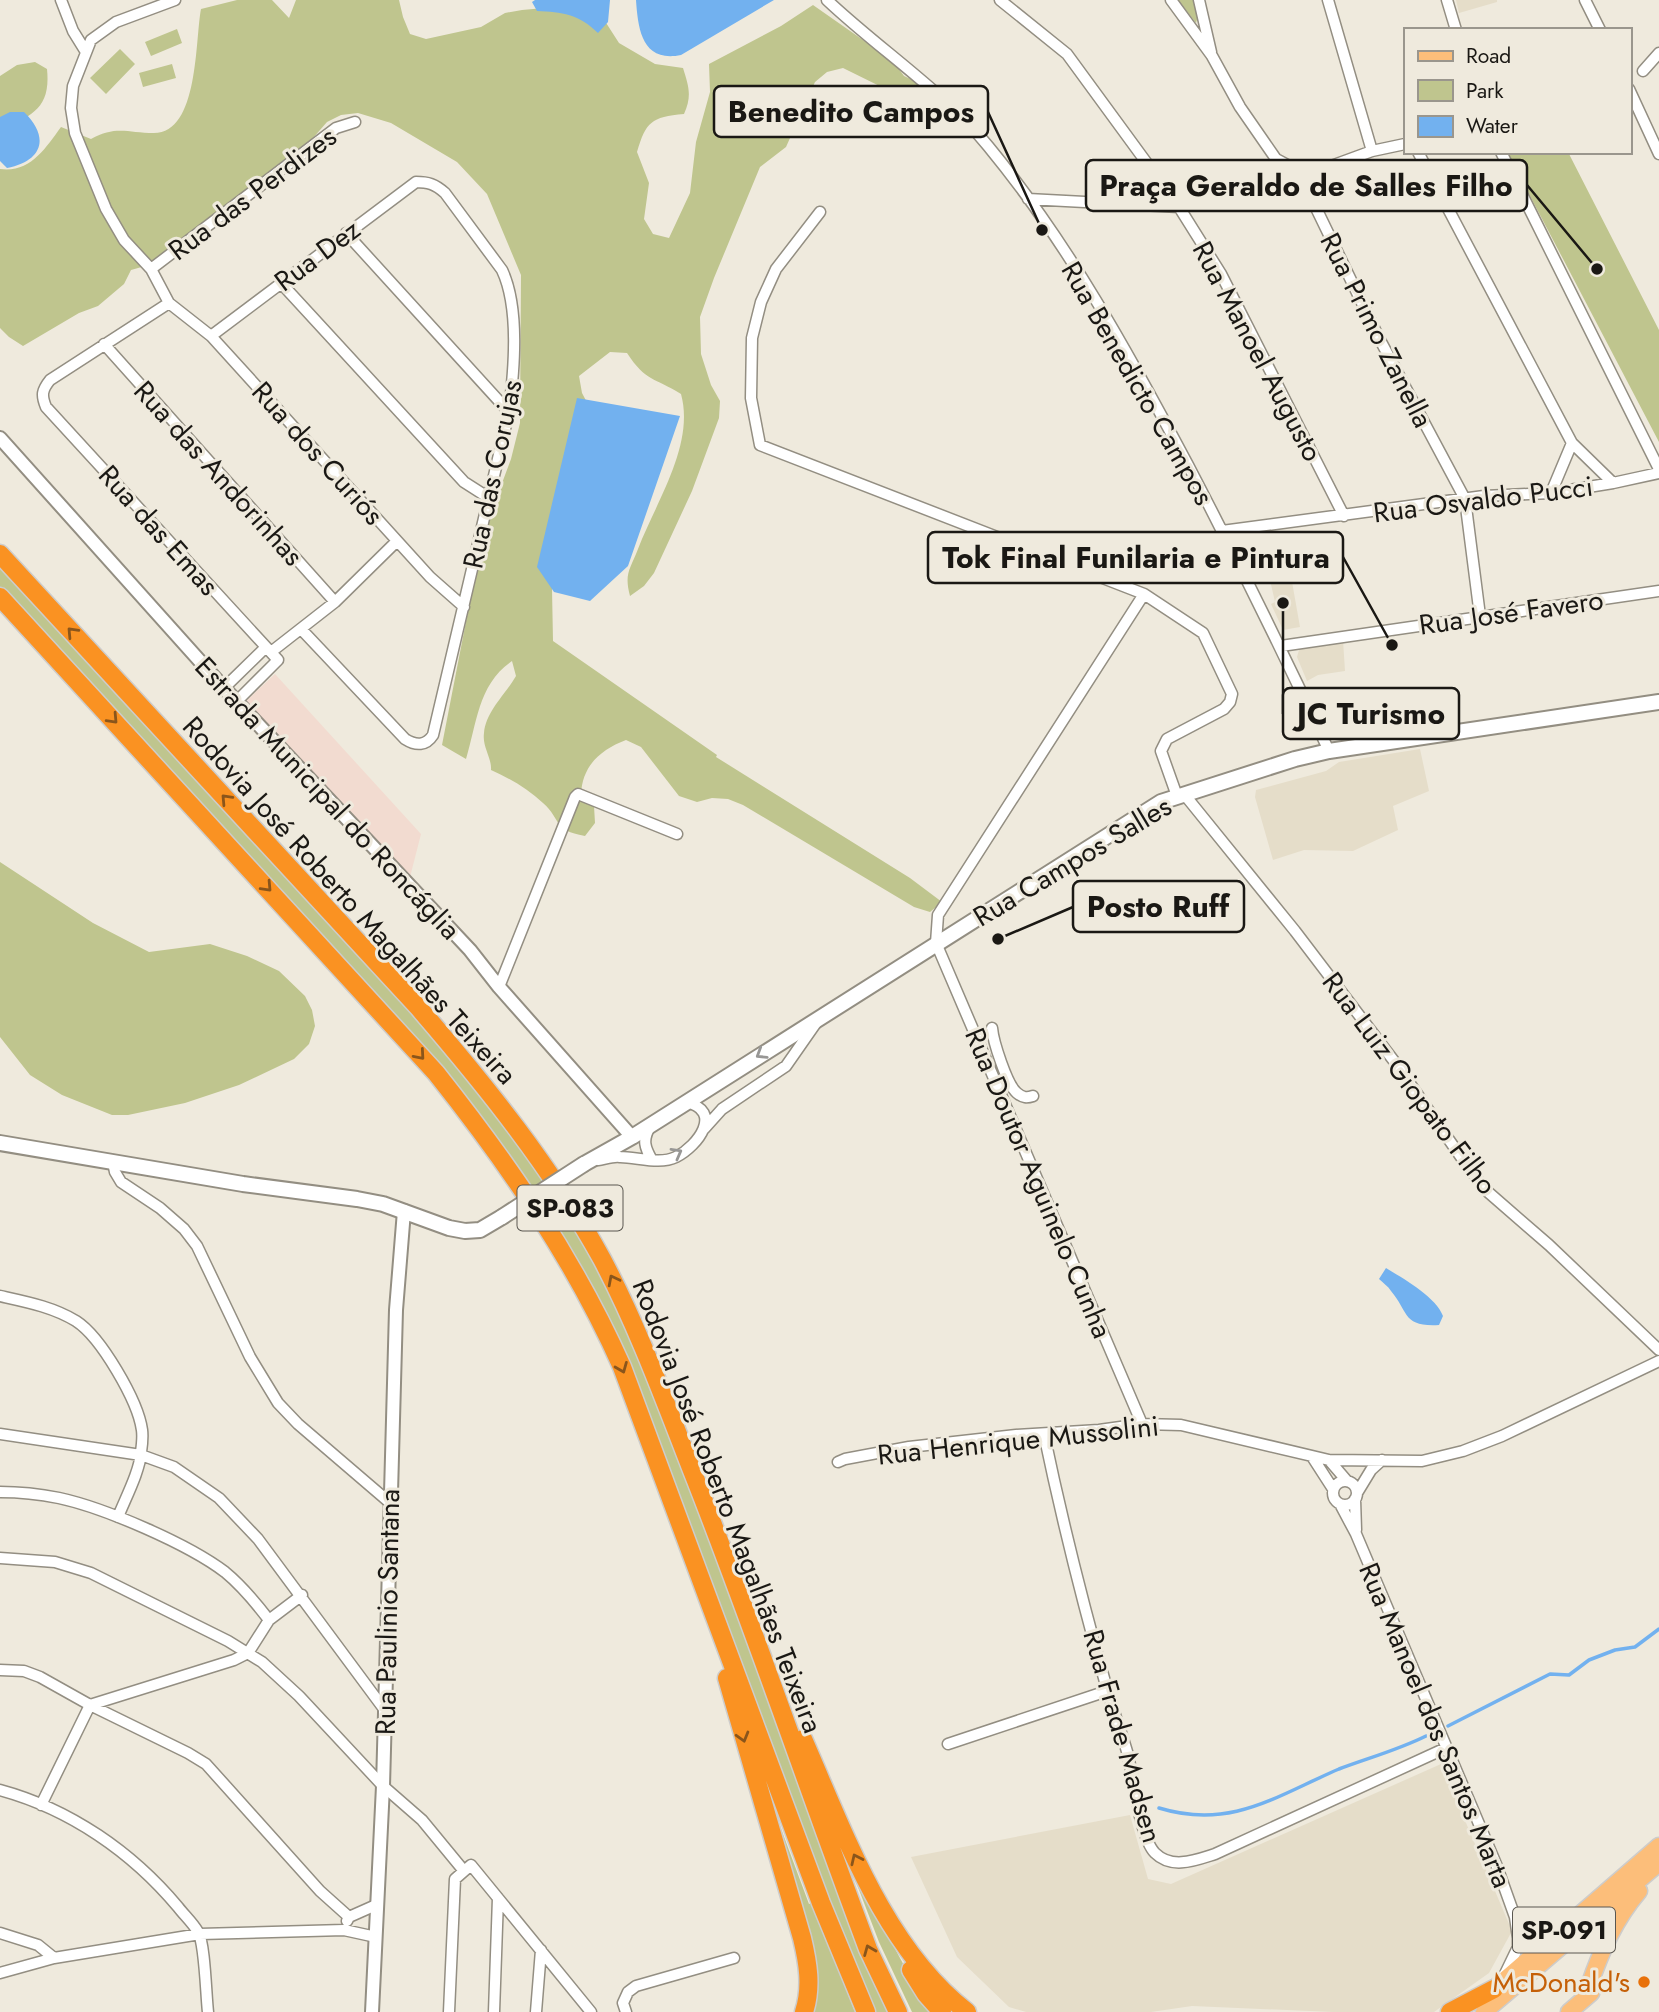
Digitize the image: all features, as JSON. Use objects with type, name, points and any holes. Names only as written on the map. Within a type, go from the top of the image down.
[{"type":"highway","name":"Rodovia José Roberto Magalhães Teixeira","points":[[0,554],[468,1064],[535,1154],[600,1256],[635,1325],[719,1538],[868,1949],[898,2012]]},
{"type":"highway","name":"Rodovia José Roberto Magalhães Teixeira","points":[[0,597],[392,1022],[474,1121],[537,1209],[587,1294],[622,1367],[834,1939],[866,2012]]},
{"type":"highway","points":[[719,1538],[790,1710],[889,1931],[914,1976],[942,2012]]},
{"type":"highway","points":[[693,1553],[742,1735],[802,1938],[809,1973],[809,1991],[804,2012]]},
{"type":"highway","points":[[869,1887],[928,1976],[967,2012]]},
{"type":"highway","points":[[1450,2012],[1497,1986]]},
{"type":"main road","name":"Rua Campos Salles","points":[[0,1143],[243,1184],[358,1199],[404,1211],[449,1228],[480,1230],[632,1137],[1161,802],[1328,751],[1659,702]]},
{"type":"main road","name":"SP-091","points":[[1467,2012],[1659,1846]]},
{"type":"main road","name":"SP-091","points":[[1485,2012],[1659,1863]]},
{"type":"main road","points":[[1569,2012],[1591,1993],[1589,1986],[1617,1918],[1659,1869]]},
{"type":"street","points":[[61,0],[73,31],[86,52]]},
{"type":"street","points":[[104,344],[169,303],[151,269],[124,240],[112,220],[75,133],[71,108],[73,86],[91,40],[116,22],[161,2],[175,0]]},
{"type":"street","name":"Rua Benedicto Campos","points":[[827,0],[855,27],[945,100],[987,145],[1028,199],[1097,301],[1140,373],[1222,531],[1281,646],[1328,751]]},
{"type":"street","name":"Rua Manoel Augusto","points":[[1000,0],[1066,54],[1179,207],[1221,274],[1345,516]]},
{"type":"street","name":"Rua Primo Zanella","points":[[1171,0],[1212,56],[1240,107],[1276,159],[1291,167],[1301,177],[1379,338],[1465,499],[1480,616]]},
{"type":"street","points":[[1199,0],[1212,56]]},
{"type":"street","points":[[1328,0],[1372,151]]},
{"type":"street","points":[[1447,0],[1455,28]]},
{"type":"street","points":[[1585,0],[1599,28]]},
{"type":"street","points":[[1643,71],[1659,53]]},
{"type":"street","points":[[1631,93],[1659,154]]},
{"type":"street","name":"Rua das Perdizes","points":[[151,269],[336,128],[355,122]]},
{"type":"street","points":[[1028,199],[1179,207],[1301,177],[1372,151],[1404,144]]},
{"type":"street","points":[[1419,154],[1572,443],[1613,484]]},
{"type":"street","points":[[1502,154],[1659,471]]},
{"type":"street","name":"Rua Dez","points":[[211,336],[415,182],[427,182]]},
{"type":"street","name":"Rua das Corujas","points":[[301,629],[405,739],[412,744],[422,745],[430,740],[509,412],[514,372],[508,282],[445,193],[436,185],[427,182]]},
{"type":"street","points":[[820,212],[776,269],[761,302],[752,338],[751,398],[760,445],[1144,594],[938,915],[936,943]]},
{"type":"street","points":[[346,233],[509,412]]},
{"type":"street","points":[[280,282],[464,482],[489,498]]},
{"type":"street","name":"Rua dos Curiós","points":[[169,303],[211,336],[430,577],[464,607]]},
{"type":"street","name":"Rua das Emas","points":[[104,344],[51,380],[43,389],[42,398],[47,407],[272,653]]},
{"type":"street","name":"Rua das Andorinhas","points":[[104,344],[335,601]]},
{"type":"street","name":"Estrada Municipal do Roncáglia","points":[[0,439],[224,688],[470,950],[499,988],[652,1160]]},
{"type":"street","points":[[1551,493],[1572,443]]},
{"type":"street","name":"Rua Osvaldo Pucci","points":[[1222,531],[1465,499],[1551,493],[1613,484],[1659,471]]},
{"type":"street","points":[[224,688],[335,601],[397,541]]},
{"type":"street","name":"Rua José Favero","points":[[1281,646],[1659,591]]},
{"type":"street","name":"Rua Luiz Giopato Filho","points":[[1144,594],[1203,632],[1232,694],[1224,709],[1167,739],[1162,746],[1161,751],[1181,795],[1295,931],[1374,1034],[1488,1192],[1549,1244],[1659,1350]]},
{"type":"street","points":[[237,701],[272,653]]},
{"type":"street","points":[[499,988],[578,794],[677,834]]},
{"type":"street","name":"Rua Doutor Aguinelo Cunha","points":[[936,943],[1142,1424]]},
{"type":"street","points":[[586,1163],[621,1157],[652,1160],[676,1157],[696,1141],[722,1109],[786,1066],[819,1018]]},
{"type":"street","points":[[992,1028],[993,1038],[1014,1091],[1024,1097],[1033,1096]]},
{"type":"street","points":[[686,1102],[695,1104],[704,1112],[704,1129]]},
{"type":"street","points":[[652,1124],[645,1142],[652,1160]]},
{"type":"street","points":[[113,1162],[121,1182],[160,1208],[184,1229],[197,1246],[250,1357],[278,1403],[298,1424],[389,1502]]},
{"type":"street","name":"Rua Paulinio Santana","points":[[372,2012],[383,1786],[396,1310],[404,1211]]},
{"type":"street","points":[[0,1296],[58,1311],[79,1323],[98,1342],[112,1362],[142,1429],[141,1455],[118,1517]]},
{"type":"street","name":"Rua Henrique Mussolini","points":[[838,1462],[909,1447],[1142,1424],[1181,1425],[1313,1458],[1422,1461],[1463,1451],[1588,1396],[1659,1361]]},
{"type":"street","points":[[0,1434],[141,1455],[174,1467],[219,1498],[258,1539],[302,1595],[384,1709]]},
{"type":"street","name":"Rua Frade Madsen","points":[[1044,1434],[1067,1538],[1107,1691],[1127,1754],[1144,1829],[1155,1853],[1172,1862],[1188,1863],[1215,1854],[1446,1748]]},
{"type":"street","points":[[1313,1458],[1333,1489]]},
{"type":"street","points":[[1329,1460],[1356,1488],[1356,1496]]},
{"type":"street","name":"Rua Henrique Mussolini","points":[[1344,1477],[1362,1460]]},
{"type":"street","points":[[1344,1477],[1333,1489],[1333,1497],[1339,1504],[1351,1503],[1371,1471],[1382,1460]]},
{"type":"street","points":[[0,1492],[24,1492],[61,1498],[118,1517],[205,1559],[240,1586],[269,1620]]},
{"type":"street","name":"Rua Manoel dos Santos Marta","points":[[1356,1496],[1356,1534]]},
{"type":"street","name":"Rua Manoel dos Santos Marta","points":[[1339,1504],[1356,1534],[1496,1864],[1515,1917],[1518,1947],[1497,1986]]},
{"type":"street","points":[[0,1558],[44,1561],[91,1573],[248,1653],[280,1677],[383,1786],[422,1819],[464,1871]]},
{"type":"street","points":[[41,1805],[90,1705],[225,1665],[248,1653],[269,1620],[302,1595]]},
{"type":"street","points":[[0,1670],[24,1671],[40,1677],[206,1764],[320,1891],[349,1917]]},
{"type":"street","points":[[948,1745],[1107,1691]]},
{"type":"street","points":[[0,1790],[41,1805],[85,1827],[121,1850],[171,1898],[200,1934],[208,2012]]},
{"type":"street","points":[[449,2012],[455,1879],[471,1865],[591,2012]]},
{"type":"street","points":[[494,2012],[498,1898]]},
{"type":"street","points":[[344,1930],[349,1917],[376,1905]]},
{"type":"street","points":[[1515,1917],[1530,1930],[1538,1932],[1567,1927]]},
{"type":"street","points":[[0,1973],[54,1958],[200,1934],[344,1930],[376,1937]]},
{"type":"street","points":[[0,1933],[38,1945],[54,1958]]},
{"type":"street","points":[[536,2012],[541,1950]]},
{"type":"street","points":[[626,2012],[623,2003],[628,1993],[636,1986],[734,1958]]},
{"type":"shaded area","points":[[1456,0],[1497,0],[1497,2],[1459,13]]},
{"type":"shaded area","points":[[1291,576],[1300,627],[1283,630],[1271,604],[1275,602],[1270,580]]},
{"type":"shaded area","points":[[1343,640],[1345,671],[1318,675],[1307,681],[1297,657],[1299,650],[1304,645]]},
{"type":"shaded area","points":[[275,674],[421,834],[409,881],[246,701]]},
{"type":"shaded area","points":[[1420,749],[1429,791],[1393,806],[1398,830],[1353,851],[1304,850],[1273,860],[1255,797],[1256,790],[1326,771],[1339,762]]},
{"type":"shaded area","points":[[1441,1764],[1512,1931],[1489,1973],[1434,2012],[1333,2012],[1192,2006],[1151,2012],[1026,2012],[1009,2007],[957,1957],[911,1857],[1130,1815],[1148,1879],[1171,1884]]},
{"type":"green space","points":[[237,0],[272,0],[289,18],[296,0],[399,0],[410,34],[426,39],[481,27],[505,13],[522,10],[567,6],[601,15],[619,43],[655,64],[683,68],[689,97],[684,114],[664,117],[652,123],[647,128],[637,152],[649,183],[644,219],[653,234],[669,238],[690,193],[696,142],[710,92],[709,64],[781,26],[813,5],[893,61],[904,76],[919,83],[929,94],[918,105],[843,68],[827,72],[815,82],[786,147],[760,167],[700,317],[701,354],[711,385],[720,401],[719,418],[692,491],[654,573],[644,586],[630,596],[629,572],[678,453],[683,433],[681,394],[645,374],[627,353],[610,352],[579,376],[582,393],[593,414],[554,570],[552,589],[553,641],[717,755],[716,757],[910,878],[942,902],[930,912],[914,907],[743,805],[728,799],[712,798],[697,802],[679,796],[641,747],[626,740],[594,760],[585,776],[581,795],[594,806],[595,823],[585,836],[567,831],[537,798],[491,770],[484,738],[486,725],[492,710],[516,676],[512,661],[501,670],[485,693],[466,759],[442,745],[483,534],[511,459],[520,423],[521,275],[487,194],[457,162],[391,123],[358,113],[341,115],[327,122],[313,138],[177,257],[131,270],[124,284],[98,306],[79,313],[23,346],[0,328],[0,169],[20,167],[36,158],[61,127],[91,139],[115,131],[154,133],[169,129],[179,118],[187,102],[192,83],[201,9]]},
{"type":"green space","points":[[1178,0],[1194,0],[1198,16],[1196,23]]},
{"type":"green space","points":[[177,29],[182,43],[151,56],[145,42]]},
{"type":"green space","points":[[120,49],[135,64],[106,94],[90,78]]},
{"type":"green space","points":[[35,62],[47,69],[46,93],[42,102],[30,115],[0,131],[0,76],[17,65]]},
{"type":"green space","points":[[172,64],[176,78],[143,87],[139,73]]},
{"type":"green space","points":[[1508,154],[1569,154],[1659,330],[1659,442]]},
{"type":"green space","points":[[0,564],[177,759],[398,995],[460,1068],[540,1176],[586,1246],[643,1360],[891,2012],[873,2012],[835,1923],[648,1416],[528,1186],[0,588]]},
{"type":"green space","points":[[0,862],[93,923],[149,952],[210,944],[247,956],[279,971],[305,996],[312,1010],[315,1026],[309,1044],[294,1059],[239,1085],[185,1103],[128,1115],[112,1115],[62,1095],[30,1075],[0,1037]]},
{"type":"green space","points":[[780,1826],[809,1904],[814,1902],[855,2012],[811,2012],[776,1833]]},
{"type":"green space","points":[[848,1861],[915,1986],[935,2012],[912,2012],[879,1942]]},
{"type":"water","points":[[610,0],[608,22],[598,33],[570,15],[537,11],[532,2]]},
{"type":"water","points":[[636,0],[774,0],[681,55],[668,56],[650,49],[645,41],[638,22]]},
{"type":"water","points":[[10,112],[24,112],[32,121],[40,139],[35,154],[19,165],[7,168],[0,161],[0,117]]},
{"type":"water","points":[[577,398],[680,416],[628,566],[590,601],[554,592],[537,567]]},
{"type":"water","points":[[1386,1268],[1434,1302],[1443,1316],[1439,1325],[1418,1323],[1408,1317],[1390,1289],[1379,1279]]},
{"type":"waterway","points":[[1448,1726],[1550,1674],[1569,1675],[1589,1660],[1615,1650],[1635,1647],[1659,1629]]},
{"type":"waterway","points":[[1159,1808],[1185,1814],[1209,1815],[1252,1807],[1339,1769],[1426,1736]]},
{"type":"place","name":"Benedito Campos","points":[[1042,230]]},
{"type":"place","name":"Praça Geraldo de Salles Filho","points":[[1597,269]]},
{"type":"place","name":"JC Turismo","points":[[1283,603]]},
{"type":"place","name":"Tok Final Funilaria e Pintura","points":[[1392,645]]},
{"type":"place","name":"Posto Ruff","points":[[998,939]]},
{"type":"place","name":"McDonald's","points":[[1644,1982]]}]
